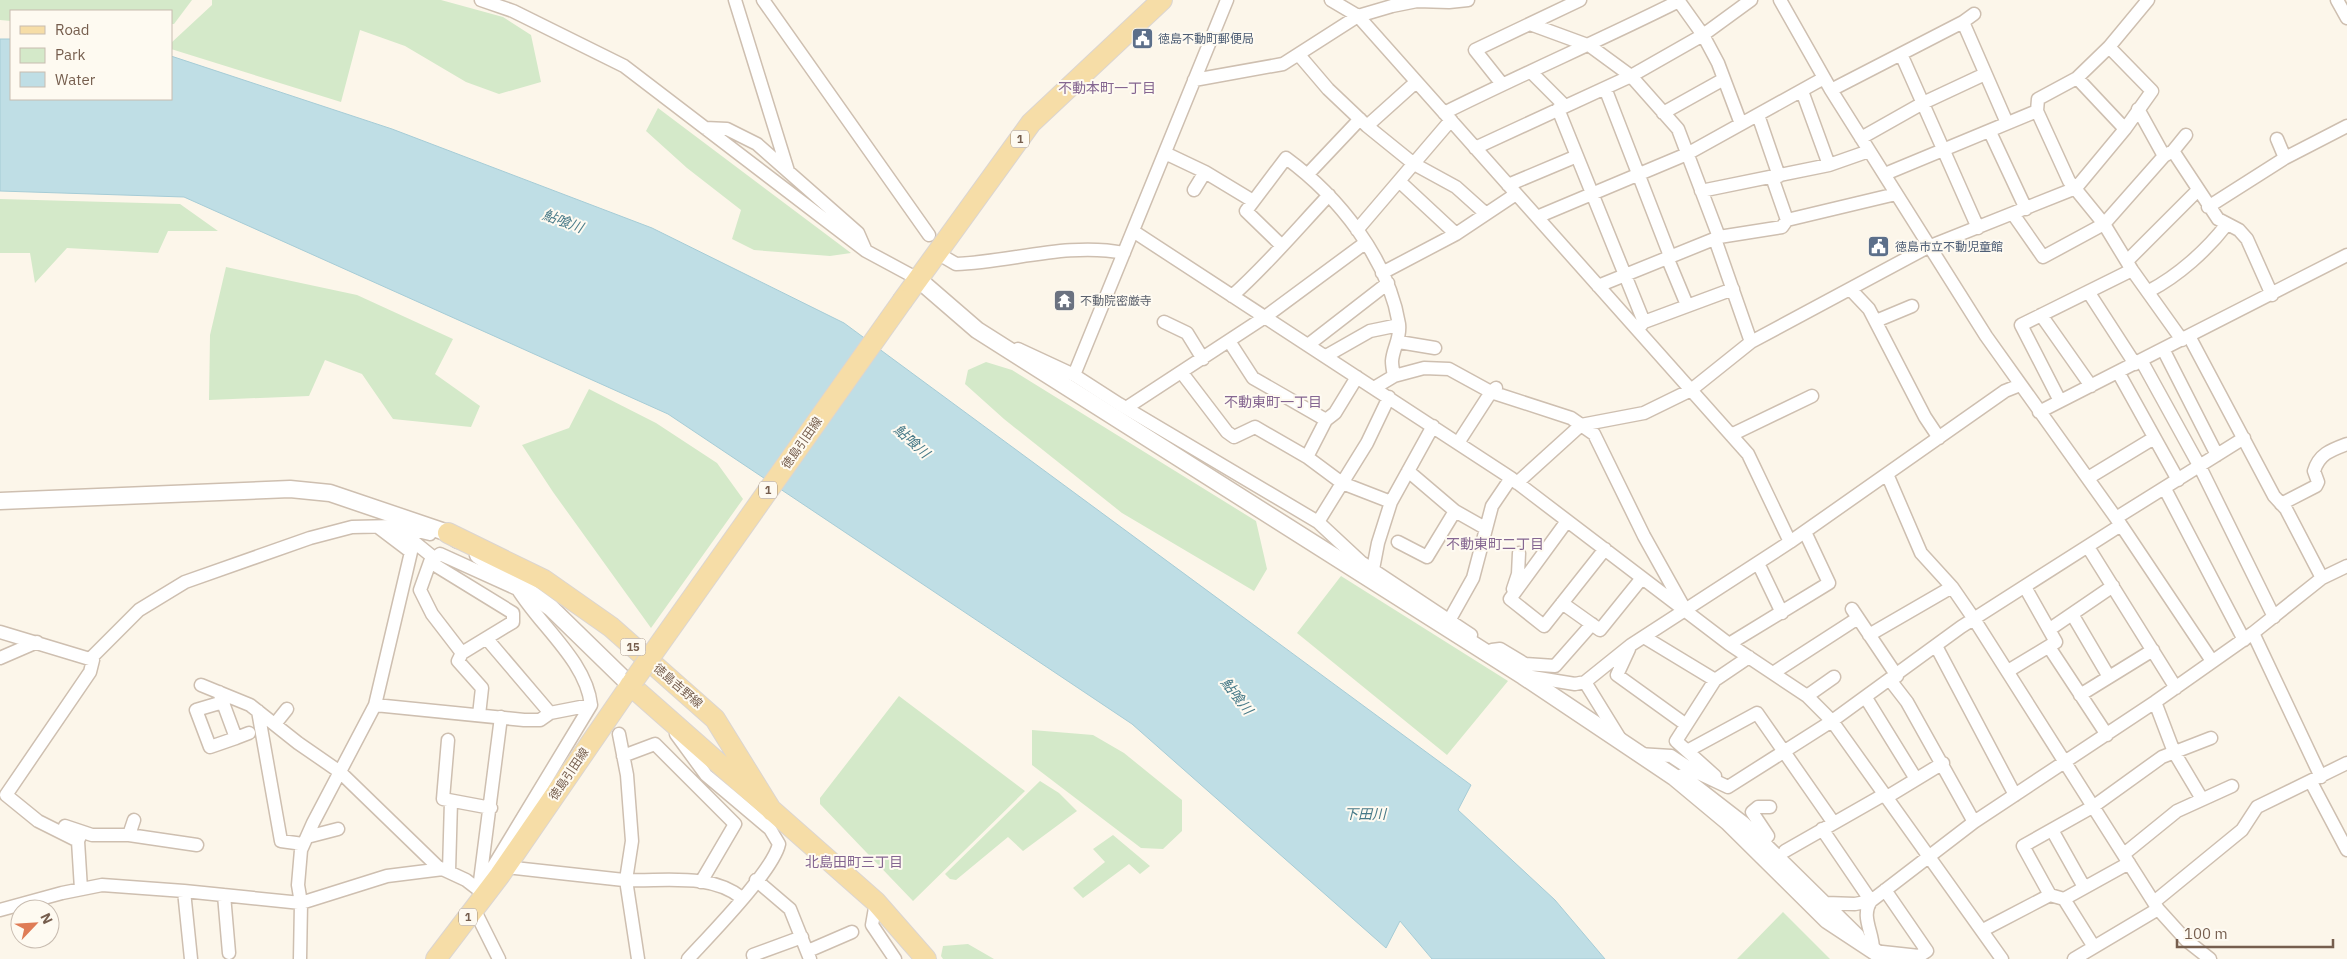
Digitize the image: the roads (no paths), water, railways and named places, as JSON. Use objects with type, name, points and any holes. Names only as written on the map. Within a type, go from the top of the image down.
[{"type":"main road","name":"徳島引田線","points":[[436,959],[479,899],[505,867],[632,683],[903,300],[1031,123],[1162,0]]},
{"type":"main road","name":"徳島吉野線","points":[[448,533],[544,580],[611,627],[716,719],[772,811]]},
{"type":"main road","name":"徳島吉野線","points":[[632,683],[657,708],[876,902],[926,959]]},
{"type":"street","points":[[482,0],[513,11],[624,66],[866,251],[918,279],[977,330],[1524,676],[1623,745],[1674,777],[1736,822],[1795,873],[1882,954],[1919,956],[1927,952],[1885,890]]},
{"type":"street","points":[[735,0],[788,171]]},
{"type":"street","points":[[763,0],[929,235]]},
{"type":"street","points":[[1074,375],[1227,0]]},
{"type":"street","points":[[1331,0],[1358,16],[1598,286],[1641,326],[1691,390],[1748,454],[1790,542]]},
{"type":"street","points":[[1194,80],[1261,70],[1283,64],[1300,55],[1358,16],[1417,1],[1449,2],[1468,0]]},
{"type":"street","points":[[1502,84],[1475,50],[1580,0]]},
{"type":"street","points":[[1475,148],[1631,76],[1703,35],[1751,0]]},
{"type":"street","points":[[1780,0],[1828,84],[1885,174],[1928,247],[2020,386],[2119,521],[2212,661]]},
{"type":"street","points":[[2148,0],[2109,46],[2077,78],[2038,99],[2037,111],[2069,181],[2104,224],[2130,266],[2186,338],[2244,438],[2274,496],[2286,509],[2322,578]]},
{"type":"street","points":[[2337,0],[2347,18]]},
{"type":"street","points":[[1357,230],[1414,164],[1447,117],[1502,84],[1590,46],[1679,1],[1703,35],[1724,79],[1741,124]]},
{"type":"street","points":[[1537,217],[1687,154],[1802,91],[1828,84],[1901,54],[1963,22],[1974,14]]},
{"type":"street","points":[[1963,22],[2007,123]]},
{"type":"street","points":[[1530,24],[1590,46],[1631,76],[1678,129],[1701,191],[1751,342]]},
{"type":"street","points":[[1450,619],[1473,578],[1492,506],[1514,481],[1581,425],[1644,413],[1691,390],[1751,342],[1928,247],[2076,188],[2125,129],[2152,91],[2109,46]]},
{"type":"street","points":[[1901,54],[1978,228]]},
{"type":"street","points":[[1300,55],[1328,89],[1363,122],[1414,164],[1456,187],[1485,213]]},
{"type":"street","points":[[1531,72],[1561,108],[1577,156],[1625,274],[1641,326]]},
{"type":"street","points":[[1861,138],[1923,103],[1985,74]]},
{"type":"street","points":[[2077,78],[2125,129]]},
{"type":"street","points":[[1664,113],[1724,79]]},
{"type":"street","points":[[1308,174],[1363,122],[1416,82]]},
{"type":"street","points":[[1605,88],[1687,305]]},
{"type":"street","points":[[1802,91],[1829,165]]},
{"type":"street","points":[[2138,109],[2168,154],[2218,219],[2239,230],[2247,239],[2272,295]]},
{"type":"street","points":[[1885,174],[2037,111]]},
{"type":"street","points":[[1758,114],[1787,220]]},
{"type":"street","points":[[2208,207],[2285,158],[2347,126]]},
{"type":"street","points":[[705,128],[727,129],[757,144],[858,233],[866,251]]},
{"type":"street","points":[[1990,132],[2026,209]]},
{"type":"street","points":[[2014,214],[2043,257],[2104,224],[2186,136]]},
{"type":"street","points":[[2277,139],[2285,158]]},
{"type":"street","points":[[1701,191],[1829,165],[1870,151]]},
{"type":"street","points":[[1165,152],[1205,172],[1253,201]]},
{"type":"street","points":[[1308,345],[1385,278],[1456,234],[1485,213],[1512,189],[1577,156]]},
{"type":"street","points":[[1281,245],[1246,211],[1286,158],[1308,174],[1329,195],[1357,230],[1385,278],[1399,325],[1399,342],[1392,360],[1394,376]]},
{"type":"street","points":[[1194,190],[1205,172]]},
{"type":"street","points":[[1399,181],[1456,234]]},
{"type":"street","points":[[2060,401],[2021,325],[2089,293],[2130,266],[2197,191]]},
{"type":"street","points":[[1598,286],[1717,238],[1782,227],[1787,220],[1896,194]]},
{"type":"street","points":[[1232,296],[1261,270],[1281,245],[1329,195]]},
{"type":"street","points":[[2149,291],[2165,283],[2218,236],[2227,224]]},
{"type":"street","points":[[1133,231],[1389,397],[1514,481],[1729,644],[1807,696],[1832,721],[2002,959]]},
{"type":"street","points":[[1126,408],[1265,317],[1365,243]]},
{"type":"street","points":[[944,257],[956,264],[1066,251],[1104,249],[1124,252]]},
{"type":"street","points":[[2039,412],[2272,295],[2347,254]]},
{"type":"street","points":[[1641,326],[1687,305],[1733,289]]},
{"type":"street","points":[[1851,290],[1869,309],[1925,417],[1939,438]]},
{"type":"street","points":[[2089,293],[2138,362],[2200,467],[2274,616]]},
{"type":"street","points":[[1876,321],[1912,306]]},
{"type":"street","points":[[2041,315],[2091,386]]},
{"type":"street","points":[[1164,322],[1187,334],[1203,359]]},
{"type":"street","points":[[1326,356],[1370,331],[1399,325]]},
{"type":"street","points":[[977,330],[1074,375],[1318,522],[1361,562],[1450,619],[1492,650],[1503,664]]},
{"type":"street","points":[[1230,341],[1253,378],[1326,420]]},
{"type":"street","points":[[1399,342],[1435,348]]},
{"type":"street","points":[[2163,350],[2217,455]]},
{"type":"street","points":[[1374,388],[1394,376],[1424,368],[1449,369],[1571,418],[1594,434],[1644,536],[1685,610]]},
{"type":"street","points":[[1182,372],[1226,432],[1234,437],[1255,426],[1307,457],[1342,482],[1391,502]]},
{"type":"street","points":[[2118,372],[2178,480]]},
{"type":"street","points":[[1307,457],[1326,420],[1335,414],[1357,377]]},
{"type":"street","points":[[1524,676],[1575,684],[1585,682],[1631,645],[1805,532],[2005,391],[2020,386]]},
{"type":"street","points":[[1458,443],[1495,389]]},
{"type":"street","points":[[1731,435],[1812,396]]},
{"type":"street","points":[[1318,522],[1367,443],[1389,397]]},
{"type":"street","points":[[1373,568],[1378,543],[1391,502],[1433,426]]},
{"type":"street","points":[[2088,478],[2154,438]]},
{"type":"street","points":[[1728,787],[1785,753],[1866,698],[1974,619],[2088,546],[2119,521],[2178,480],[2244,438]]},
{"type":"street","points":[[2281,504],[2316,486],[2318,482],[2314,472],[2316,464],[2325,453],[2347,444]]},
{"type":"street","points":[[1408,471],[1455,511],[1485,528]]},
{"type":"street","points":[[1887,474],[1921,552],[1952,588],[1974,619],[2156,905],[2186,940],[2210,959]]},
{"type":"street","points":[[0,501],[290,489],[330,493],[448,533],[515,584],[551,608],[632,683]]},
{"type":"street","points":[[2165,489],[2248,636],[2316,779],[2347,850]]},
{"type":"street","points":[[1398,542],[1427,557],[1455,511]]},
{"type":"street","points":[[1510,599],[1567,521]]},
{"type":"street","points":[[92,657],[139,610],[185,582],[310,538],[352,527],[396,526],[436,535],[448,533]]},
{"type":"street","points":[[396,526],[432,560],[513,613],[513,622],[462,653],[458,662],[482,688],[479,715]]},
{"type":"street","points":[[300,959],[301,903],[298,885],[305,840],[375,705],[411,552],[378,527]]},
{"type":"street","points":[[1729,644],[1829,583],[1805,532]]},
{"type":"street","points":[[2088,546],[2176,688]]},
{"type":"street","points":[[1510,599],[1544,626],[1605,549]]},
{"type":"street","points":[[1510,599],[1518,574],[1519,553]]},
{"type":"street","points":[[462,653],[432,614],[420,590],[432,560],[440,554],[515,584],[560,643],[589,689],[591,706],[479,899]]},
{"type":"street","points":[[1758,563],[1782,613]]},
{"type":"street","points":[[1882,954],[1866,922],[1866,907],[1871,901],[1974,822],[2176,688],[2248,636],[2322,578],[2347,566]]},
{"type":"street","points":[[1562,603],[1600,630],[1642,578]]},
{"type":"street","points":[[2008,671],[2056,642],[2025,586]]},
{"type":"street","points":[[2050,630],[2113,586]]},
{"type":"street","points":[[1869,634],[1952,588]]},
{"type":"street","points":[[1772,673],[1855,614],[1869,634],[1943,763],[1974,822]]},
{"type":"street","points":[[2072,614],[2109,677]]},
{"type":"street","points":[[1492,650],[1500,649],[1525,664],[1555,666],[1592,624]]},
{"type":"street","points":[[0,632],[93,660],[90,672],[3,797],[38,821],[80,836],[129,835],[197,845]]},
{"type":"street","points":[[1644,637],[1715,680]]},
{"type":"street","points":[[487,639],[550,714]]},
{"type":"street","points":[[0,658],[37,642]]},
{"type":"street","points":[[1631,645],[1617,674],[1685,724]]},
{"type":"street","points":[[1936,646],[2015,796]]},
{"type":"street","points":[[2049,647],[2107,735]]},
{"type":"street","points":[[2080,695],[2152,650]]},
{"type":"street","points":[[1728,787],[1676,741],[1685,724],[1715,680],[1749,657]]},
{"type":"street","points":[[1807,696],[1834,677]]},
{"type":"street","points":[[1585,682],[1623,745]]},
{"type":"street","points":[[201,685],[221,697],[250,704],[340,772],[424,853],[479,899]]},
{"type":"street","points":[[221,697],[192,712],[204,749],[249,733]]},
{"type":"street","points":[[221,697],[236,738]]},
{"type":"street","points":[[1866,698],[1916,779]]},
{"type":"street","points":[[2155,702],[2174,752],[2202,799]]},
{"type":"street","points":[[375,705],[540,720],[550,714],[591,706]]},
{"type":"street","points":[[657,708],[706,775],[770,829],[779,844],[777,854],[742,898],[688,959]]},
{"type":"street","points":[[275,724],[287,709]]},
{"type":"street","points":[[258,711],[281,840],[305,840],[338,829]]},
{"type":"street","points":[[1687,751],[1757,713],[1785,753],[1871,901]]},
{"type":"street","points":[[499,959],[479,899],[501,717]]},
{"type":"street","points":[[619,734],[627,775],[632,841],[626,880],[638,959]]},
{"type":"street","points":[[2050,895],[2023,846],[2094,806],[2162,757],[2211,738]]},
{"type":"street","points":[[448,740],[443,800],[491,808]]},
{"type":"street","points":[[623,756],[655,744],[735,824],[701,882]]},
{"type":"street","points":[[1638,754],[1670,756],[1692,770],[1728,787]]},
{"type":"street","points":[[1785,851],[1827,825],[1943,763]]},
{"type":"street","points":[[2074,959],[2094,948],[2156,905],[2242,830],[2257,806],[2347,763]]},
{"type":"street","points":[[2064,899],[2126,858],[2177,811],[2232,786]]},
{"type":"street","points":[[446,870],[451,801]]},
{"type":"street","points":[[1770,806],[1758,807],[1752,812],[1768,836],[1785,851],[1795,873]]},
{"type":"street","points":[[129,835],[134,820]]},
{"type":"street","points":[[1736,822],[1768,836]]},
{"type":"street","points":[[1736,822],[1827,920],[1882,954],[1899,959]]},
{"type":"street","points":[[65,826],[80,836]]},
{"type":"street","points":[[2052,830],[2084,887]]},
{"type":"street","points":[[80,836],[81,889]]},
{"type":"street","points":[[505,867],[626,880],[701,882],[732,889],[742,898]]},
{"type":"street","points":[[0,910],[102,885],[301,903],[387,876],[446,870]]},
{"type":"street","points":[[756,880],[790,909],[809,955],[852,932]]},
{"type":"street","points":[[184,891],[191,959]]},
{"type":"street","points":[[224,895],[229,953]]},
{"type":"street","points":[[1983,930],[2050,895],[2064,899],[2094,948]]},
{"type":"street","points":[[1826,903],[1856,904],[1871,901]]},
{"type":"street","points":[[876,902],[872,925],[895,959]]},
{"type":"street","points":[[754,959],[753,955],[802,937]]},
{"type":"water","name":"下田川","points":[[0,39],[10,39],[10,100],[172,100],[172,56],[392,129],[652,228],[844,323],[1471,785],[1458,810],[1555,900],[1605,959],[1432,959],[1400,921],[1386,948],[1132,724],[668,414],[184,197],[0,191]]},
{"type":"place","name":"徳島不動町郵便局","points":[[1142,39]]},
{"type":"place","name":"徳島市立不動児童館","points":[[1879,247]]},
{"type":"place","name":"不動院密厳寺","points":[[1064,301]]},
{"type":"district","name":"不動本町一丁目","points":[[1107,88]]},
{"type":"district","name":"不動東町一丁目","points":[[1273,402]]},
{"type":"district","name":"不動東町二丁目","points":[[1495,544]]},
{"type":"district","name":"北島田町三丁目","points":[[854,862]]},
{"type":"water label","name":"鮎喰川","points":[[563,221]]},
{"type":"water label","name":"鮎喰川","points":[[912,441]]},
{"type":"water label","name":"鮎喰川","points":[[1237,696]]}]
